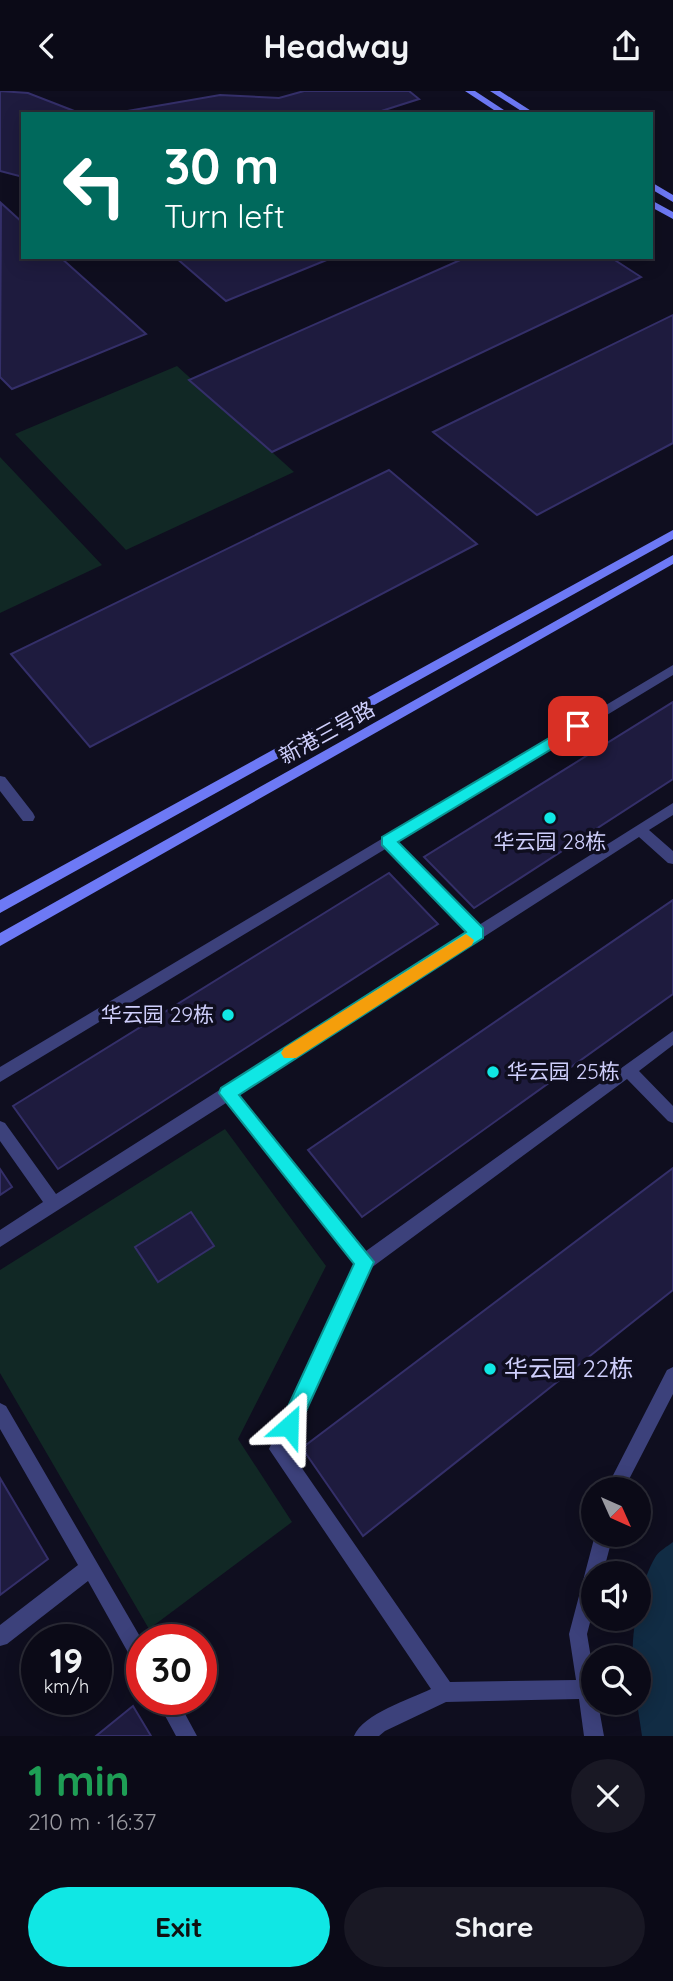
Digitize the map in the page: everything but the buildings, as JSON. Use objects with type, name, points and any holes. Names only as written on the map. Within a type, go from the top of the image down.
[{"type":"main road","points":[[469,91],[503,112]]},
{"type":"main road","points":[[494,91],[529,112]]},
{"type":"main road","points":[[653,186],[673,199]]},
{"type":"main road","points":[[653,204],[673,216]]},
{"type":"main road","name":"新港三号路","points":[[0,907],[673,534]]},
{"type":"main road","name":"新港三号路","points":[[0,940],[673,559]]},
{"type":"street","points":[[0,1075],[673,669]]},
{"type":"street","points":[[0,781],[28,817]]},
{"type":"street","points":[[0,1239],[673,809]]},
{"type":"street","points":[[640,830],[673,859]]},
{"type":"street","points":[[388,841],[478,933]]},
{"type":"street","points":[[445,1692],[278,1449],[365,1262],[673,1037]]},
{"type":"street","points":[[628,1070],[673,1116]]},
{"type":"street","points":[[227,1093],[365,1262]]},
{"type":"street","points":[[0,1128],[54,1204]]},
{"type":"street","points":[[621,1477],[673,1376]]},
{"type":"street","points":[[0,1412],[126,1630]]},
{"type":"street","points":[[0,1637],[90,1568]]},
{"type":"street","points":[[581,1623],[578,1634],[581,1652]]},
{"type":"street","points":[[364,1736],[378,1724],[445,1692],[581,1689]]},
{"type":"street","points":[[175,1715],[187,1736]]},
{"type":"street","points":[[591,1715],[594,1736]]},
{"type":"green space","points":[[177,366],[294,472],[126,550],[15,434]]},
{"type":"green space","points":[[0,457],[102,565],[0,613]]},
{"type":"green space","points":[[225,1129],[326,1266],[238,1439],[292,1522],[156,1624],[146,1624],[0,1373],[0,1270]]},
{"type":"water","points":[[673,1542],[673,1736],[642,1736],[639,1715],[651,1715],[651,1645],[633,1645],[634,1631],[651,1631],[651,1566],[657,1554]]},
{"type":"slow traffic","points":[[290,1053],[466,940]]},
{"type":"place","name":"华云园 28栋","points":[[550,818]]},
{"type":"place","name":"华云园 29栋","points":[[228,1015]]},
{"type":"place","name":"华云园 25栋","points":[[493,1072]]},
{"type":"place","name":"华云园 22栋","points":[[490,1369]]},
{"type":"route","points":[[289,1426],[365,1262],[227,1093],[478,933],[388,841],[578,726]]}]
